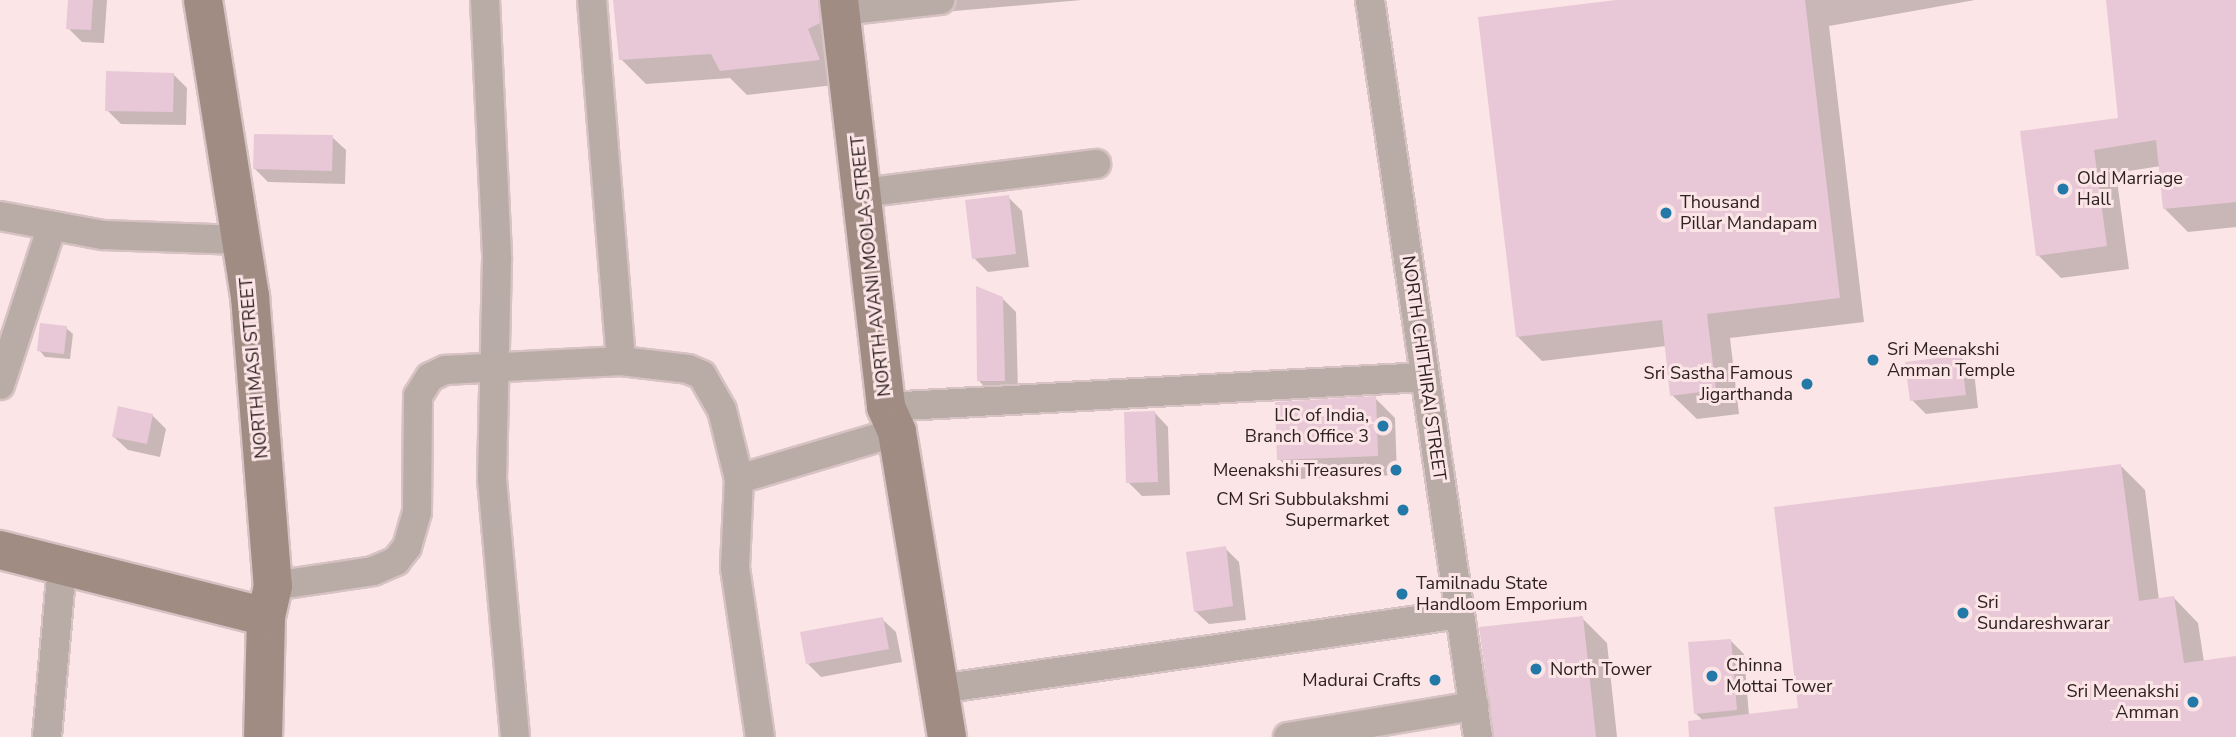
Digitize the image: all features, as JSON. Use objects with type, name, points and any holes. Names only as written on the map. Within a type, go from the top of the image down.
[{"type":"main road","name":"NORTH MASI STREET","points":[[203,0],[250,296],[270,601],[262,737]]},
{"type":"main road","name":"NORTH AVANI MOOLA STREET","points":[[841,5],[892,419],[947,737]]},
{"type":"main road","points":[[0,550],[62,566],[270,601]]},
{"type":"street","points":[[485,0],[496,370],[492,479],[515,737]]},
{"type":"street","points":[[592,0],[621,361]]},
{"type":"street","points":[[841,5],[940,0]]},
{"type":"street","name":"NORTH CHITHIRAI STREET","points":[[1370,0],[1478,737]]},
{"type":"street","points":[[863,193],[1096,164]]},
{"type":"street","points":[[0,216],[52,226],[240,240]]},
{"type":"street","points":[[0,385],[52,226]]},
{"type":"street","points":[[270,601],[396,561],[417,513],[423,384],[445,370],[496,370],[621,361],[702,375],[722,410],[739,479],[735,568],[760,737]]},
{"type":"street","points":[[739,479],[892,419],[1426,377]]},
{"type":"street","points":[[47,737],[62,566]]},
{"type":"street","points":[[940,689],[1460,614]]},
{"type":"street","points":[[1288,737],[1474,706]]},
{"type":"building","points":[[68,0],[93,0],[91,30],[66,29]]},
{"type":"building","points":[[613,0],[818,0],[820,23],[808,29],[820,60],[720,71],[711,54],[619,60]]},
{"type":"building","name":"Thousand Pillar Mandapam","points":[[1616,0],[1805,0],[1840,298],[1707,314],[1716,390],[1670,396],[1662,320],[1516,337],[1478,17]]},
{"type":"building","points":[[2106,0],[2236,0],[2236,202],[2163,209],[2156,140],[2094,150],[2107,246],[2036,256],[2020,131],[2118,118]]},
{"type":"building","points":[[106,71],[174,73],[173,112],[105,111]]},
{"type":"building","points":[[254,134],[333,135],[332,171],[253,169]]},
{"type":"building","points":[[1009,195],[1016,254],[972,259],[965,200]]},
{"type":"building","points":[[976,286],[1003,297],[1005,381],[977,381]]},
{"type":"building","points":[[40,323],[67,326],[64,354],[37,351]]},
{"type":"building","points":[[1961,355],[1966,395],[1910,401],[1905,362]]},
{"type":"building","points":[[1376,396],[1378,456],[1277,460],[1275,402]]},
{"type":"building","points":[[118,406],[153,414],[147,444],[112,437]]},
{"type":"building","points":[[1155,411],[1158,482],[1126,483],[1124,412]]},
{"type":"building","name":"Sri Sundareshwarar","points":[[2121,464],[2139,601],[2174,596],[2184,663],[2236,656],[2236,737],[1689,737],[1688,721],[1798,708],[1774,507]]},
{"type":"building","points":[[1226,546],[1233,606],[1194,612],[1186,552]]},
{"type":"building","name":"North Tower","points":[[1583,616],[1596,737],[1494,737],[1479,627]]},
{"type":"building","points":[[883,617],[889,649],[806,664],[800,632]]},
{"type":"building","name":"Chinna Mottai Tower","points":[[1731,639],[1737,710],[1694,714],[1688,642]]},
{"type":"place","name":"Old Marriage Hall","points":[[2063,189]]},
{"type":"place","name":"Thousand Pillar Mandapam","points":[[1666,213]]},
{"type":"place","name":"Sri Meenakshi Amman Temple","points":[[1873,360]]},
{"type":"place","name":"Sri Sastha Famous Jigarthanda","points":[[1807,384]]},
{"type":"place","name":"LIC of India, Branch Office 3","points":[[1383,426]]},
{"type":"place","name":"Meenakshi Treasures","points":[[1396,470]]},
{"type":"place","name":"CM Sri Subbulakshmi Supermarket","points":[[1403,510]]},
{"type":"place","name":"Tamilnadu State Handloom Emporium","points":[[1402,594]]},
{"type":"place","name":"Sri Sundareshwarar","points":[[1963,613]]},
{"type":"place","name":"North Tower","points":[[1536,669]]},
{"type":"place","name":"Chinna Mottai Tower","points":[[1712,676]]},
{"type":"place","name":"Madurai Crafts","points":[[1435,680]]},
{"type":"place","name":"Sri Meenakshi Amman","points":[[2193,702]]}]
